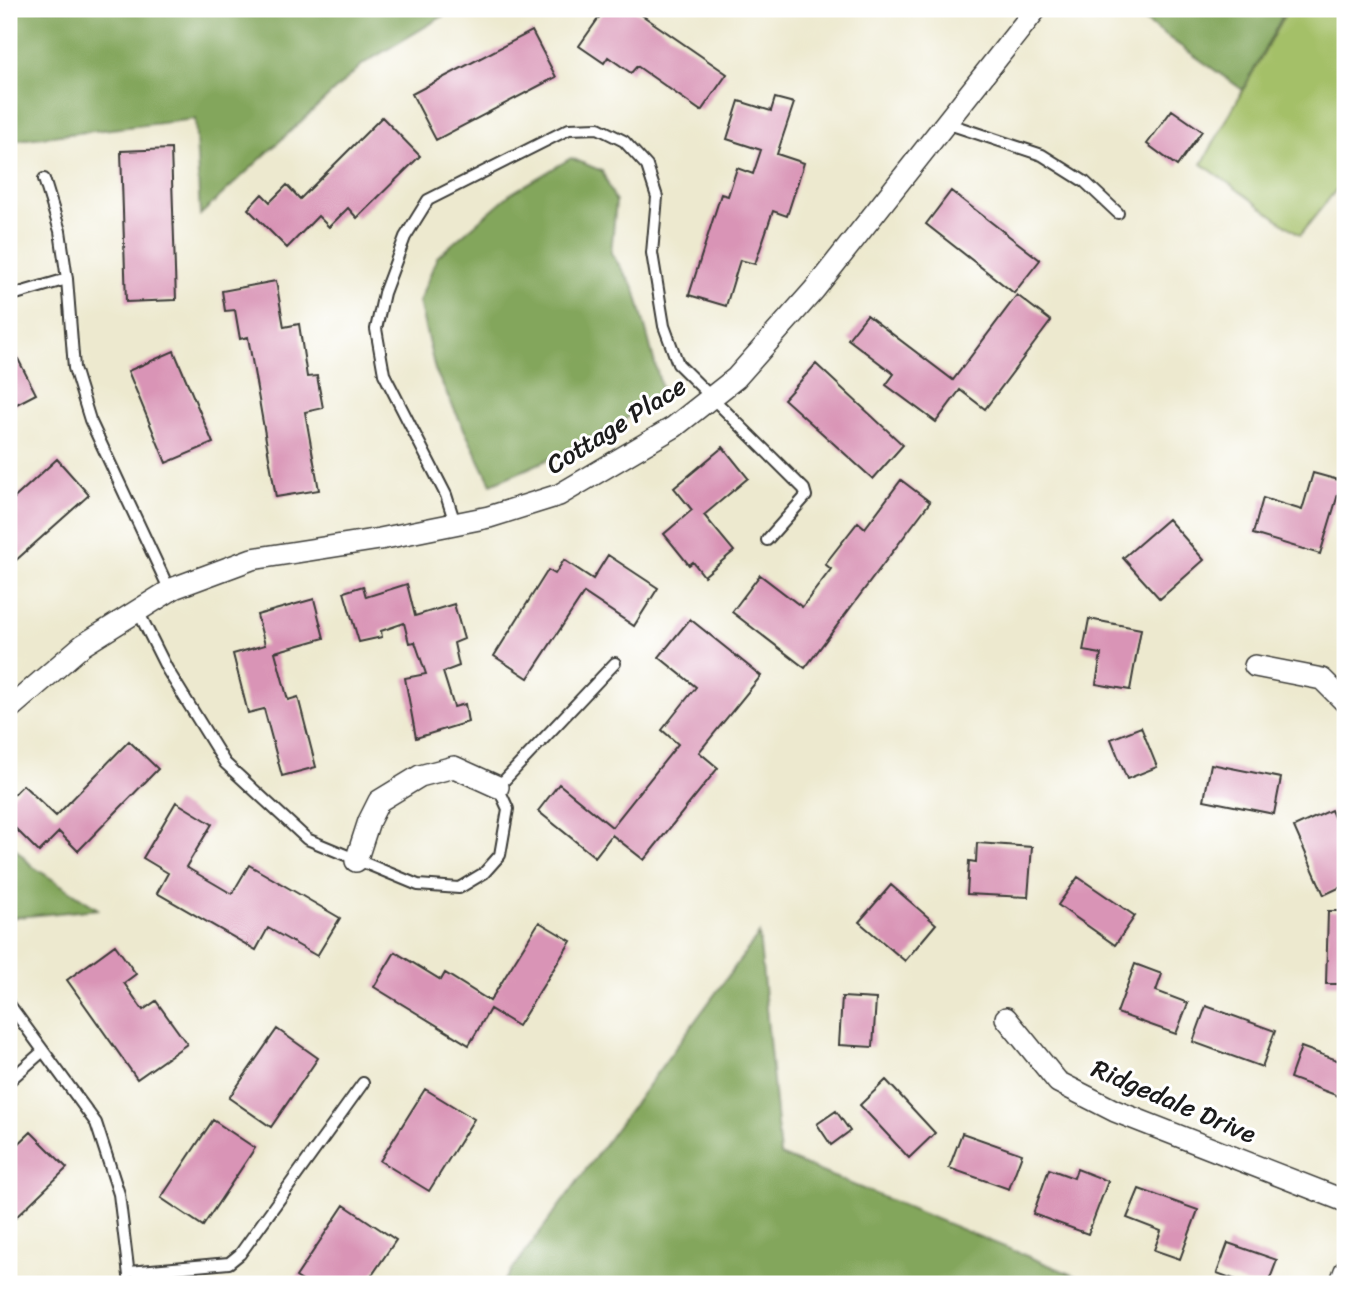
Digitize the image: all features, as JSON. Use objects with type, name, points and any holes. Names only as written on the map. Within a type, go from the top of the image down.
[{"type":"street","name":"Cottage Place","points":[[9,709],[83,645],[170,591],[252,559],[455,523],[559,495],[674,427],[736,378],[814,290],[1036,9]]},
{"type":"street","points":[[1255,666],[1322,678],[1345,702]]},
{"type":"street","points":[[356,860],[379,801],[420,776],[454,767],[498,787]]},
{"type":"street","name":"Ridgedale Drive","points":[[1006,1018],[1058,1082],[1115,1111],[1345,1201]]},
{"type":"street","points":[[1340,1284],[1345,1270]]},
{"type":"lane","points":[[946,123],[1042,155],[1085,182],[1118,213]]},
{"type":"lane","points":[[455,523],[446,495],[384,374],[376,329],[383,293],[405,237],[428,201],[569,129],[598,128],[624,141],[648,166],[657,197],[652,253],[664,326],[678,364],[804,489],[806,496],[767,540]]},
{"type":"lane","points":[[44,179],[60,231],[74,368],[90,420],[170,591]]},
{"type":"lane","points":[[9,296],[67,279]]},
{"type":"lane","points":[[138,611],[167,670],[225,764],[307,839],[418,885],[459,888],[484,873],[500,855],[508,809],[498,787],[615,663]]},
{"type":"lane","points":[[9,1004],[96,1123],[119,1194],[130,1284]]},
{"type":"lane","points":[[9,1081],[43,1051]]},
{"type":"lane","points":[[129,1272],[229,1263],[240,1254],[363,1083]]},
{"type":"green space","points":[[9,9],[455,9],[363,64],[200,215],[195,119],[9,141]]},
{"type":"green space","points":[[1128,9],[1271,9],[1282,17],[1243,90]]},
{"type":"green space","points":[[1288,9],[1345,9],[1345,179],[1300,235],[1202,164]]},
{"type":"green space","points":[[571,158],[602,171],[616,202],[611,253],[635,289],[663,394],[580,444],[491,484],[435,370],[419,302],[437,257],[510,194]]},
{"type":"green space","points":[[9,842],[32,866],[98,909],[9,918]]},
{"type":"green space","points":[[759,934],[780,1155],[1095,1284],[502,1284]]},
{"type":"building","points":[[605,9],[633,9],[727,74],[701,111],[637,66],[631,73],[608,57],[604,63],[579,46]]},
{"type":"building","points":[[532,31],[556,77],[436,140],[412,94]]},
{"type":"building","points":[[775,98],[794,103],[777,154],[804,163],[787,216],[773,211],[755,264],[740,260],[726,306],[689,295],[721,194],[728,196],[737,168],[753,174],[761,150],[727,139],[739,101],[771,111]]},
{"type":"building","points":[[1172,110],[1202,131],[1177,166],[1147,144]]},
{"type":"building","points":[[382,117],[420,156],[357,218],[348,208],[329,227],[318,216],[287,248],[248,209],[262,194],[270,202],[287,185],[300,199]]},
{"type":"building","points":[[171,149],[176,300],[126,302],[121,151]]},
{"type":"building","points":[[951,191],[1040,260],[1014,293],[926,224]]},
{"type":"building","points":[[276,281],[284,327],[299,324],[307,377],[317,376],[323,408],[305,412],[319,490],[276,497],[248,337],[240,339],[235,310],[225,311],[222,291]]},
{"type":"building","points":[[1017,295],[1051,321],[985,409],[960,390],[936,422],[886,385],[894,374],[848,339],[867,315],[953,380]]},
{"type":"building","points":[[174,351],[213,443],[166,463],[128,371]]},
{"type":"building","points":[[16,355],[36,394],[9,408],[9,358]]},
{"type":"building","points":[[816,364],[903,445],[873,479],[784,399]]},
{"type":"building","points":[[723,447],[748,478],[704,515],[734,551],[704,576],[693,562],[689,565],[664,534],[692,510],[674,488]]},
{"type":"building","points":[[57,459],[89,495],[14,562],[9,556],[9,503]]},
{"type":"building","points":[[1313,473],[1342,481],[1320,554],[1253,534],[1263,498],[1302,510]]},
{"type":"building","points":[[901,480],[930,502],[805,668],[732,612],[760,575],[802,607],[831,569],[825,564],[858,522],[865,528]]},
{"type":"building","points":[[1168,519],[1204,560],[1160,599],[1123,558]]},
{"type":"building","points":[[608,555],[658,588],[634,626],[584,593],[528,678],[494,656],[548,570],[555,574],[564,560],[593,579]]},
{"type":"building","points":[[407,584],[415,616],[454,604],[464,639],[454,643],[459,666],[443,672],[454,707],[465,704],[468,722],[416,738],[405,678],[426,674],[415,642],[409,643],[404,623],[381,631],[382,637],[359,642],[344,592],[363,586],[366,597]]},
{"type":"building","points":[[314,599],[324,638],[275,652],[288,700],[298,697],[316,767],[282,776],[264,709],[248,713],[233,654],[265,645],[257,615]]},
{"type":"building","points":[[690,619],[761,676],[699,752],[718,768],[644,860],[612,835],[595,857],[538,811],[559,784],[612,827],[678,744],[662,730],[696,687],[659,657]]},
{"type":"building","points":[[1089,619],[1141,629],[1130,690],[1096,684],[1101,654],[1083,651]]},
{"type":"building","points":[[1141,727],[1157,767],[1127,779],[1111,739]]},
{"type":"building","points":[[129,741],[158,769],[78,851],[59,832],[39,852],[9,822],[9,799],[23,785],[56,816]]},
{"type":"building","points":[[1211,764],[1281,778],[1274,814],[1204,800]]},
{"type":"building","points":[[176,802],[212,824],[186,867],[232,894],[249,865],[340,918],[317,956],[268,928],[256,950],[157,893],[168,873],[143,858]]},
{"type":"building","points":[[1331,810],[1345,842],[1345,885],[1324,895],[1294,827]]},
{"type":"building","points":[[977,843],[1032,847],[1028,897],[967,894],[969,861],[976,862]]},
{"type":"building","points":[[1078,877],[1135,916],[1115,945],[1058,905]]},
{"type":"building","points":[[891,885],[936,924],[905,961],[859,922]]},
{"type":"building","points":[[1328,911],[1345,911],[1345,984],[1326,984]]},
{"type":"building","points":[[539,922],[571,941],[518,1026],[490,1009],[469,1045],[374,987],[395,952],[441,980],[445,973],[490,1001]]},
{"type":"building","points":[[115,945],[136,974],[124,983],[143,1010],[156,1001],[187,1044],[137,1079],[67,980]]},
{"type":"building","points":[[1135,964],[1162,974],[1156,991],[1188,1003],[1176,1034],[1117,1013]]},
{"type":"building","points":[[842,997],[876,999],[873,1047],[839,1045]]},
{"type":"building","points":[[1206,1006],[1275,1031],[1262,1067],[1193,1042]]},
{"type":"building","points":[[277,1029],[318,1058],[271,1127],[229,1098]]},
{"type":"building","points":[[1301,1047],[1345,1063],[1345,1077],[1338,1096],[1290,1078]]},
{"type":"building","points":[[886,1080],[935,1133],[909,1158],[860,1105]]},
{"type":"building","points":[[425,1089],[474,1119],[429,1191],[380,1161]]},
{"type":"building","points":[[836,1111],[850,1131],[831,1145],[817,1124]]},
{"type":"building","points":[[213,1120],[255,1148],[203,1226],[161,1198]]},
{"type":"building","points":[[31,1132],[67,1168],[11,1222],[9,1153]]},
{"type":"building","points":[[962,1133],[1022,1154],[1009,1189],[949,1168]]},
{"type":"building","points":[[1049,1169],[1074,1178],[1077,1169],[1108,1181],[1088,1234],[1033,1214]]},
{"type":"building","points":[[1139,1189],[1198,1210],[1180,1259],[1154,1250],[1161,1231],[1127,1218]]},
{"type":"building","points":[[344,1205],[396,1240],[366,1284],[307,1284],[296,1277]]},
{"type":"building","points":[[1228,1243],[1277,1260],[1268,1284],[1247,1284],[1217,1273]]}]
